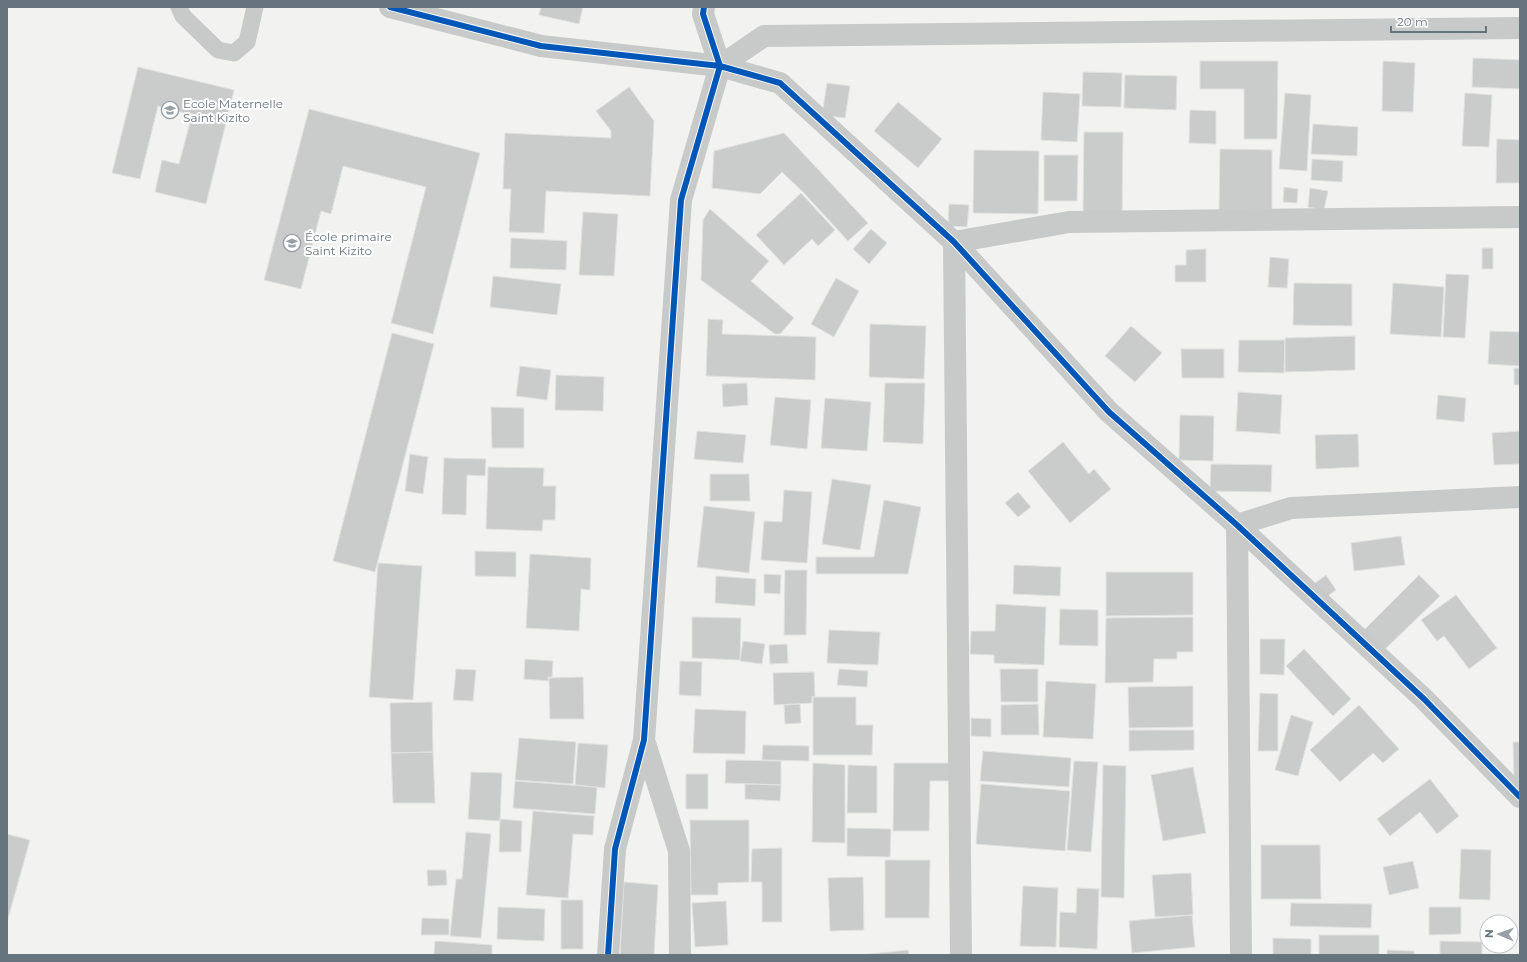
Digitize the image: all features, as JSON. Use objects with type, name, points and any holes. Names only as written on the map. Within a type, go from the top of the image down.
[{"type":"street","points":[[390,7],[541,46],[720,66],[780,83],[954,242],[1109,412],[1236,525],[1424,699],[1520,797]]},
{"type":"street","points":[[608,955],[615,849],[644,740],[681,200],[720,66],[703,14],[704,7]]},
{"type":"street","points":[[720,66],[764,36],[1520,28]]},
{"type":"street","points":[[954,242],[1069,222],[1520,217]]},
{"type":"street","points":[[954,242],[961,955]]},
{"type":"street","points":[[1236,525],[1291,508],[1520,497]]},
{"type":"street","points":[[1236,525],[1241,955]]},
{"type":"street","points":[[644,740],[679,851],[680,955]]},
{"type":"lane","points":[[179,7],[184,16],[218,50],[234,52],[247,42],[255,7]]},
{"type":"building","points":[[541,7],[583,7],[579,24],[539,15]]},
{"type":"building","points":[[1473,58],[1520,60],[1520,89],[1472,87]]},
{"type":"building","points":[[1200,61],[1278,61],[1277,139],[1244,139],[1244,89],[1200,89]]},
{"type":"building","points":[[1383,61],[1415,63],[1413,112],[1382,111]]},
{"type":"building","points":[[138,67],[234,90],[206,204],[155,192],[162,160],[179,164],[192,115],[158,106],[140,179],[112,173]]},
{"type":"building","points":[[1083,72],[1122,73],[1121,107],[1082,106]]},
{"type":"building","points":[[1125,75],[1177,76],[1176,110],[1124,108]]},
{"type":"building","points":[[827,83],[850,86],[845,118],[822,115]]},
{"type":"building","points":[[629,87],[654,121],[650,196],[546,191],[544,233],[509,232],[511,189],[503,189],[505,133],[611,138],[611,131],[596,111]]},
{"type":"building","points":[[1043,92],[1080,94],[1077,142],[1041,140]]},
{"type":"building","points":[[1285,93],[1311,95],[1307,171],[1279,169]]},
{"type":"building","points":[[1465,93],[1492,95],[1489,147],[1462,146]]},
{"type":"building","points":[[898,102],[942,139],[918,168],[874,131]]},
{"type":"building","points":[[309,109],[480,153],[433,334],[391,323],[426,187],[343,166],[331,214],[321,211],[301,289],[264,280]]},
{"type":"building","points":[[1190,110],[1216,111],[1216,144],[1189,143]]},
{"type":"building","points":[[1313,124],[1358,127],[1357,156],[1311,154]]},
{"type":"building","points":[[1084,132],[1123,132],[1122,214],[1083,214]]},
{"type":"building","points":[[784,133],[868,223],[848,241],[803,192],[782,172],[760,194],[712,188],[714,151]]},
{"type":"building","points":[[1497,139],[1520,140],[1520,183],[1496,183]]},
{"type":"building","points":[[1220,149],[1272,150],[1272,213],[1219,212]]},
{"type":"building","points":[[974,150],[1039,151],[1038,214],[973,213]]},
{"type":"building","points":[[1044,155],[1078,155],[1077,201],[1044,201]]},
{"type":"building","points":[[1312,159],[1343,161],[1342,182],[1311,180]]},
{"type":"building","points":[[1284,187],[1298,189],[1297,203],[1283,202]]},
{"type":"building","points":[[1310,188],[1328,191],[1324,210],[1308,207]]},
{"type":"building","points":[[801,193],[835,230],[818,246],[812,239],[784,265],[756,235]]},
{"type":"building","points":[[949,204],[969,205],[967,227],[948,226]]},
{"type":"building","points":[[710,209],[769,261],[751,281],[794,318],[780,334],[775,334],[701,280],[703,220]]},
{"type":"building","points":[[583,212],[618,214],[614,276],[579,275]]},
{"type":"building","points":[[871,229],[887,243],[869,264],[853,249]]},
{"type":"building","points":[[511,238],[567,241],[566,270],[510,268]]},
{"type":"building","points":[[1482,248],[1493,248],[1493,269],[1482,269]]},
{"type":"building","points":[[1206,249],[1206,282],[1175,282],[1175,265],[1186,265],[1186,250]]},
{"type":"building","points":[[1270,257],[1289,259],[1287,288],[1268,287]]},
{"type":"building","points":[[1446,274],[1469,275],[1465,338],[1443,337]]},
{"type":"building","points":[[493,276],[561,284],[557,315],[490,307]]},
{"type":"building","points":[[836,278],[859,291],[834,337],[811,324]]},
{"type":"building","points":[[1294,283],[1352,284],[1352,326],[1293,325]]},
{"type":"building","points":[[1393,283],[1444,287],[1441,337],[1390,334]]},
{"type":"building","points":[[708,319],[723,320],[722,334],[816,337],[815,380],[706,376]]},
{"type":"building","points":[[870,324],[926,326],[924,379],[869,377]]},
{"type":"building","points":[[1131,326],[1162,353],[1135,382],[1105,356]]},
{"type":"building","points":[[1490,331],[1520,332],[1520,366],[1488,364]]},
{"type":"building","points":[[392,333],[434,344],[375,572],[333,561]]},
{"type":"building","points":[[1355,336],[1355,370],[1285,372],[1285,338]]},
{"type":"building","points":[[1239,340],[1285,340],[1284,373],[1238,372]]},
{"type":"building","points":[[1181,349],[1224,349],[1224,378],[1182,378]]},
{"type":"building","points":[[520,366],[551,370],[547,400],[516,396]]},
{"type":"building","points":[[1514,368],[1520,368],[1520,385],[1514,385]]},
{"type":"building","points":[[556,375],[604,377],[603,411],[555,410]]},
{"type":"building","points":[[747,383],[748,405],[723,407],[722,384]]},
{"type":"building","points":[[885,383],[925,383],[923,444],[883,442]]},
{"type":"building","points":[[1238,392],[1282,395],[1280,434],[1236,431]]},
{"type":"building","points":[[1438,395],[1466,398],[1464,422],[1436,419]]},
{"type":"building","points":[[775,397],[811,400],[807,449],[770,445]]},
{"type":"building","points":[[825,398],[871,402],[867,451],[821,448]]},
{"type":"building","points":[[491,407],[524,408],[524,448],[492,448]]},
{"type":"building","points":[[1180,415],[1214,416],[1213,461],[1179,460]]},
{"type":"building","points":[[697,431],[746,435],[743,463],[694,459]]},
{"type":"building","points":[[1520,431],[1520,464],[1494,465],[1492,433]]},
{"type":"building","points":[[1358,434],[1359,467],[1316,469],[1315,435]]},
{"type":"building","points":[[1063,442],[1089,474],[1094,469],[1111,489],[1070,523],[1028,471]]},
{"type":"building","points":[[410,454],[428,457],[423,494],[405,491]]},
{"type":"building","points":[[444,458],[486,459],[485,476],[467,475],[466,515],[442,514]]},
{"type":"building","points":[[1211,464],[1272,465],[1271,492],[1210,491]]},
{"type":"building","points":[[488,467],[544,468],[543,486],[556,486],[555,520],[543,520],[542,531],[486,529]]},
{"type":"building","points":[[710,474],[749,474],[750,501],[710,501]]},
{"type":"building","points":[[832,479],[871,485],[860,550],[822,544]]},
{"type":"building","points":[[784,490],[812,492],[807,563],[761,560],[764,521],[782,522]]},
{"type":"building","points":[[1018,492],[1031,507],[1018,517],[1005,503]]},
{"type":"building","points":[[884,500],[921,507],[908,574],[816,574],[816,557],[874,557]]},
{"type":"building","points":[[704,506],[755,512],[749,573],[697,567]]},
{"type":"building","points":[[1401,536],[1405,565],[1354,571],[1351,543]]},
{"type":"building","points":[[475,551],[516,552],[516,577],[475,576]]},
{"type":"building","points":[[530,554],[591,558],[590,590],[581,589],[579,631],[526,628]]},
{"type":"building","points":[[378,563],[422,566],[413,700],[369,697]]},
{"type":"building","points":[[1014,565],[1061,567],[1060,596],[1013,594]]},
{"type":"building","points":[[785,570],[807,570],[806,635],[784,635]]},
{"type":"building","points":[[1106,572],[1193,572],[1193,615],[1106,616]]},
{"type":"building","points":[[764,574],[781,575],[780,594],[764,593]]},
{"type":"building","points":[[1326,575],[1336,590],[1321,601],[1311,586]]},
{"type":"building","points":[[1419,575],[1440,596],[1380,654],[1360,634]]},
{"type":"building","points":[[716,576],[756,579],[755,606],[715,603]]},
{"type":"building","points":[[1456,595],[1497,648],[1469,669],[1444,636],[1437,641],[1421,620]]},
{"type":"building","points":[[996,604],[1046,607],[1044,665],[994,663],[994,655],[970,654],[971,631],[995,631]]},
{"type":"building","points":[[1060,609],[1098,610],[1098,646],[1059,645]]},
{"type":"building","points":[[692,617],[741,618],[740,660],[692,658]]},
{"type":"building","points":[[1193,617],[1193,652],[1177,652],[1177,659],[1154,659],[1153,682],[1105,683],[1106,618]]},
{"type":"building","points":[[829,630],[880,632],[878,665],[827,663]]},
{"type":"building","points":[[1260,639],[1285,639],[1284,675],[1260,674]]},
{"type":"building","points":[[743,641],[765,644],[762,664],[740,661]]},
{"type":"building","points":[[787,644],[788,663],[770,664],[769,645]]},
{"type":"building","points":[[1304,649],[1351,699],[1333,716],[1286,666]]},
{"type":"building","points":[[525,659],[553,661],[552,677],[548,677],[549,681],[524,679]]},
{"type":"building","points":[[680,661],[702,662],[701,696],[679,695]]},
{"type":"building","points":[[456,669],[476,670],[473,701],[453,700]]},
{"type":"building","points":[[839,669],[868,671],[867,687],[837,685]]},
{"type":"building","points":[[1000,669],[1038,669],[1038,702],[1001,702]]},
{"type":"building","points":[[814,672],[815,697],[812,696],[812,703],[774,705],[773,673]]},
{"type":"building","points":[[583,677],[584,719],[550,719],[549,678]]},
{"type":"building","points":[[1046,681],[1096,684],[1093,739],[1043,737]]},
{"type":"building","points":[[1193,686],[1193,727],[1129,728],[1128,687]]},
{"type":"building","points":[[1260,693],[1278,694],[1278,751],[1258,751]]},
{"type":"building","points":[[813,697],[856,697],[856,725],[873,725],[872,755],[813,755]]},
{"type":"building","points":[[432,702],[433,752],[391,753],[390,703]]},
{"type":"building","points":[[800,704],[801,723],[785,724],[784,705]]},
{"type":"building","points":[[1038,704],[1039,735],[1001,735],[1001,705]]},
{"type":"building","points":[[1359,705],[1399,749],[1383,763],[1373,753],[1340,782],[1310,750]]},
{"type":"building","points":[[695,709],[746,711],[745,754],[693,753]]},
{"type":"building","points":[[1291,715],[1313,722],[1298,776],[1275,770]]},
{"type":"building","points":[[971,718],[991,719],[991,737],[971,736]]},
{"type":"building","points":[[1129,730],[1194,730],[1194,750],[1129,751]]},
{"type":"building","points":[[519,738],[576,742],[573,784],[515,780]]},
{"type":"building","points":[[1513,742],[1520,742],[1520,780],[1514,780]]},
{"type":"building","points":[[578,743],[608,745],[605,788],[575,785]]},
{"type":"building","points":[[763,745],[809,746],[809,761],[762,760]]},
{"type":"building","points":[[983,751],[1071,758],[1069,787],[980,781]]},
{"type":"building","points":[[433,752],[435,803],[393,803],[391,753]]},
{"type":"building","points":[[726,760],[781,761],[781,785],[725,783]]},
{"type":"building","points":[[1074,761],[1098,762],[1091,852],[1067,850]]},
{"type":"building","points":[[813,763],[845,765],[845,843],[812,842]]},
{"type":"building","points":[[894,763],[959,763],[958,781],[930,781],[929,831],[893,831]]},
{"type":"building","points":[[848,765],[877,766],[877,813],[847,813]]},
{"type":"building","points":[[1103,765],[1126,766],[1124,898],[1101,897]]},
{"type":"building","points":[[1193,767],[1206,833],[1163,841],[1151,775]]},
{"type":"building","points":[[471,772],[502,773],[500,821],[468,819]]},
{"type":"building","points":[[686,774],[708,774],[708,809],[686,809]]},
{"type":"building","points":[[1430,779],[1459,816],[1437,834],[1420,812],[1390,836],[1377,819]]},
{"type":"building","points":[[515,781],[597,787],[595,814],[513,808]]},
{"type":"building","points":[[745,784],[781,785],[780,801],[745,799]]},
{"type":"building","points":[[981,784],[1070,791],[1065,851],[976,844]]},
{"type":"building","points":[[533,811],[594,816],[593,835],[573,834],[568,898],[526,895]]},
{"type":"building","points":[[500,819],[522,821],[521,852],[499,852]]},
{"type":"building","points":[[690,820],[749,820],[749,882],[718,883],[718,895],[691,895]]},
{"type":"building","points":[[847,828],[891,829],[890,857],[847,856]]},
{"type":"building","points":[[466,832],[491,834],[481,938],[450,936],[456,879],[462,879]]},
{"type":"building","points":[[7,834],[30,840],[7,922]]},
{"type":"building","points":[[1261,845],[1320,845],[1321,899],[1261,899]]},
{"type":"building","points":[[782,848],[782,922],[762,922],[762,882],[751,882],[752,849]]},
{"type":"building","points":[[1461,849],[1491,850],[1490,900],[1459,899]]},
{"type":"building","points":[[885,860],[930,860],[929,918],[885,918]]},
{"type":"building","points":[[1413,861],[1419,888],[1389,895],[1383,867]]},
{"type":"building","points":[[427,870],[446,870],[447,885],[428,886]]},
{"type":"building","points":[[1191,873],[1193,915],[1155,917],[1152,875]]},
{"type":"building","points":[[863,877],[864,930],[830,931],[828,878]]},
{"type":"building","points":[[624,882],[658,885],[654,955],[620,955]]},
{"type":"building","points":[[1023,886],[1058,888],[1056,947],[1020,946]]},
{"type":"building","points":[[1077,888],[1099,889],[1097,949],[1059,947],[1060,912],[1076,913]]},
{"type":"building","points":[[561,900],[583,900],[583,949],[561,949]]},
{"type":"building","points":[[726,901],[728,945],[695,947],[692,903]]},
{"type":"building","points":[[1291,903],[1372,904],[1371,928],[1290,926]]},
{"type":"building","points":[[498,907],[545,909],[544,941],[497,939]]},
{"type":"building","points":[[1429,907],[1461,907],[1461,934],[1429,935]]},
{"type":"building","points":[[1192,915],[1195,947],[1132,953],[1129,921]]},
{"type":"building","points":[[422,918],[449,919],[449,935],[421,935]]},
{"type":"building","points":[[1319,935],[1379,935],[1379,955],[1319,955]]},
{"type":"building","points":[[1273,938],[1311,939],[1311,955],[1273,955]]},
{"type":"building","points":[[435,941],[492,945],[492,955],[434,955]]},
{"type":"building","points":[[1440,941],[1479,942],[1479,954],[1482,954],[1482,955],[1440,955]]},
{"type":"building","points":[[908,950],[909,955],[861,955]]},
{"type":"building","points":[[1387,950],[1414,951],[1414,955],[1387,955]]},
{"type":"cycle path","points":[[390,7],[541,46],[720,66],[780,83],[954,242],[1109,412],[1237,525],[1424,699],[1520,797]]},
{"type":"cycle path","points":[[608,955],[615,849],[644,740],[681,200],[720,66],[703,14],[704,7]]},
{"type":"place","name":"Ecole Maternelle Saint Kizito","points":[[170,110]]},
{"type":"place","name":"École primaire Saint Kizito","points":[[292,243]]}]
